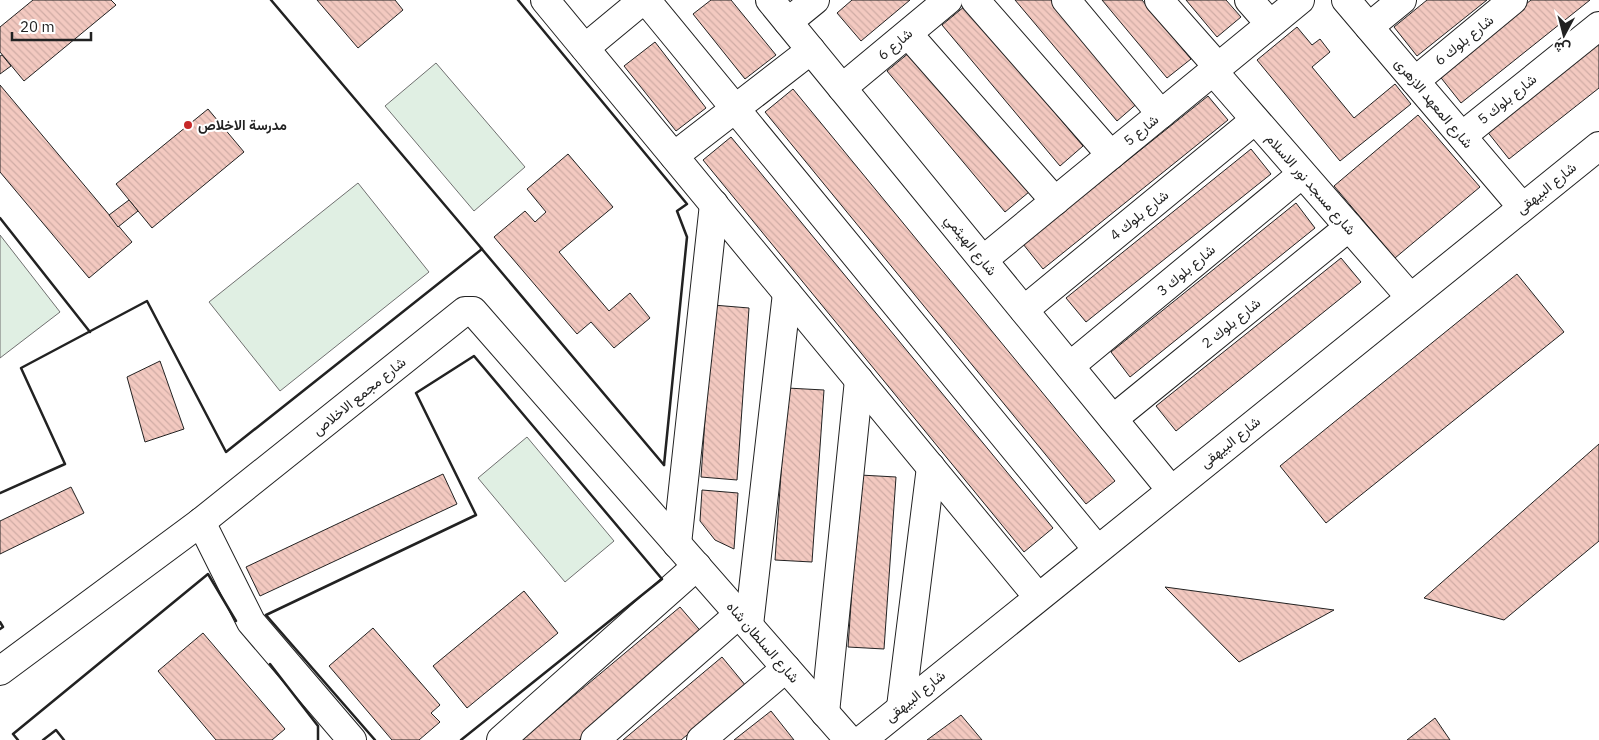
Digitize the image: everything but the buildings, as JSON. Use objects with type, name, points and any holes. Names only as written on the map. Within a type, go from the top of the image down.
[{"type":"street","points":[[545,0],[1038,597]]},
{"type":"street","points":[[585,48],[644,0],[1097,549]]},
{"type":"street","name":"شارع الهيثمي","points":[[770,0],[1171,490]]},
{"type":"street","points":[[788,22],[815,0]]},
{"type":"street","name":"شارع 6","points":[[842,88],[948,0]]},
{"type":"street","points":[[975,0],[1111,154]]},
{"type":"street","points":[[1066,0],[1161,114]]},
{"type":"street","name":"شارع مسجد نور الاسلام","points":[[1159,0],[1255,120],[1410,297]]},
{"type":"street","points":[[1249,0],[1270,24]]},
{"type":"street","name":"شارع 5","points":[[983,260],[1300,0]]},
{"type":"street","name":"شارع المعهد الازهرى","points":[[1346,0],[1522,207]]},
{"type":"street","points":[[1369,27],[1402,0]]},
{"type":"street","name":"شارع بلوك 6","points":[[1415,81],[1514,0]]},
{"type":"street","name":"شارع بلوك 5","points":[[1462,136],[1599,26]]},
{"type":"street","points":[[908,34],[1055,201]]},
{"type":"street","points":[[674,156],[811,50]]},
{"type":"street","name":"شارع بلوك 4","points":[[1024,310],[1255,120]]},
{"type":"street","name":"شارع البيهقى","points":[[862,740],[1599,146]]},
{"type":"street","name":"شارع بلوك 3","points":[[1070,366],[1302,174]]},
{"type":"street","points":[[677,544],[714,204]]},
{"type":"street","name":"شارع بلوك 2","points":[[1113,419],[1349,227]]},
{"type":"street","points":[[595,740],[744,620],[787,293]]},
{"type":"street","name":"شارع مجمع الاخلاص","points":[[0,671],[201,522],[465,311],[473,311],[677,544]]},
{"type":"street","points":[[825,713],[859,380]]},
{"type":"street","points":[[901,707],[930,467]]},
{"type":"street","points":[[201,522],[252,622],[352,740]]},
{"type":"street","name":"شارع السلطان شاه","points":[[677,544],[849,740]]},
{"type":"street","points":[[500,740],[697,566]]},
{"type":"street","points":[[701,740],[786,668]]},
{"type":"green space","points":[[436,63],[525,167],[474,211],[385,106]]},
{"type":"green space","points":[[358,183],[429,272],[280,391],[209,302]]},
{"type":"green space","points":[[0,235],[60,312],[0,358]]},
{"type":"green space","points":[[527,437],[614,541],[565,582],[478,478]]},
{"type":"wall","points":[[0,493],[65,464],[21,368],[147,301],[226,452],[482,249],[271,0]]},
{"type":"wall","points":[[518,0],[687,204],[677,211],[687,237],[664,465]]},
{"type":"wall","points":[[0,218],[90,332]]},
{"type":"wall","points":[[481,248],[664,465]]},
{"type":"wall","points":[[375,740],[266,615],[476,515],[416,393],[474,356],[662,579],[461,740]]},
{"type":"wall","points":[[18,740],[13,734],[208,574],[236,621]]},
{"type":"wall","points":[[0,622],[3,627],[0,629]]},
{"type":"wall","points":[[270,664],[318,726],[318,740]]},
{"type":"wall","points":[[43,740],[56,730],[64,740]]},
{"type":"place","name":"مدرسة الاخلاص","points":[[188,125]]}]
